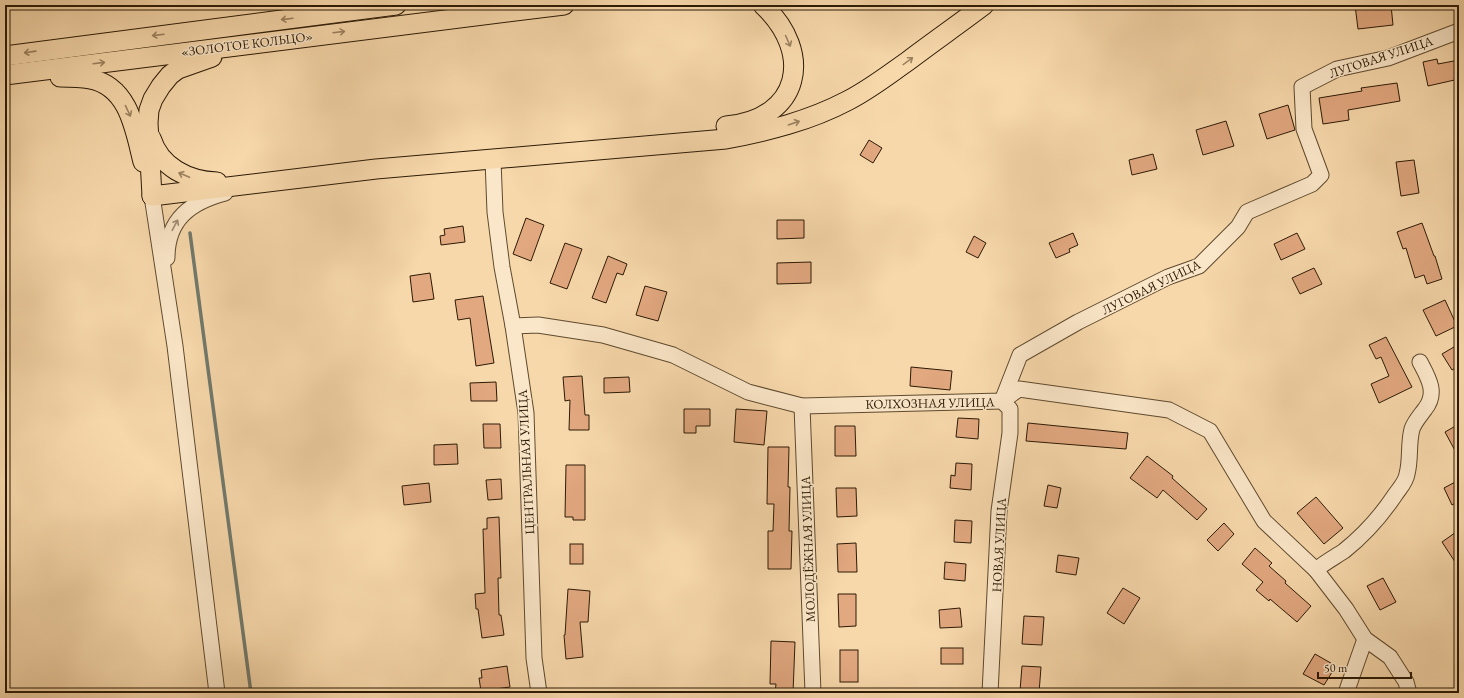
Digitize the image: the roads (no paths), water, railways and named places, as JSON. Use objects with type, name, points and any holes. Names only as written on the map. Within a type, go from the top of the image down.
[{"type":"main road","name":"«ЗОЛОТОЕ КОЛЬЦО»","points":[[5,56],[396,5]]},
{"type":"main road","name":"«ЗОЛОТОЕ КОЛЬЦО»","points":[[5,75],[564,5]]},
{"type":"main road","points":[[499,159],[570,141],[731,126],[749,122],[769,112],[787,94],[795,72],[791,46],[784,31],[763,5]]},
{"type":"main road","points":[[726,139],[766,124],[776,118],[793,100],[804,79],[806,67],[805,47],[794,22],[781,5]]},
{"type":"main road","points":[[152,196],[456,161],[499,159],[726,139],[782,127],[811,117],[847,101],[888,76],[984,5]]},
{"type":"main road","points":[[152,196],[149,110],[153,99],[165,81],[178,69],[207,58],[270,41]]},
{"type":"main road","points":[[5,84],[60,77],[78,77],[91,79],[109,87],[123,102],[129,113],[152,196]]},
{"type":"main road","points":[[149,133],[160,156],[176,171],[185,175],[206,182],[264,183]]},
{"type":"street","name":"ЛУГОВАЯ УЛИЦА","points":[[1002,401],[1020,355],[1078,322],[1168,277],[1199,266],[1238,227],[1247,212],[1312,184],[1320,175],[1304,129],[1302,87],[1337,69],[1388,58],[1456,32]]},
{"type":"street","name":"ЦЕНТРАЛЬНАЯ УЛИЦА","points":[[499,159],[496,212],[501,259],[526,413],[534,658],[539,693]]},
{"type":"street","points":[[216,693],[176,346],[167,256],[168,243],[176,221],[191,207],[212,196],[264,183]]},
{"type":"street","points":[[152,196],[176,346]]},
{"type":"street","name":"КОЛХОЗНАЯ УЛИЦА","points":[[513,326],[538,325],[603,335],[673,355],[748,392],[802,406],[1002,401],[1019,389],[1169,410],[1210,431],[1264,521],[1316,570],[1346,609],[1365,639]]},
{"type":"street","points":[[1316,570],[1344,551],[1367,530],[1385,510],[1407,476],[1410,461],[1409,444],[1413,428],[1416,421],[1427,407],[1432,393],[1428,377],[1420,362]]},
{"type":"street","name":"НОВАЯ УЛИЦА","points":[[990,693],[999,511],[1010,433],[1010,409],[1002,401]]},
{"type":"street","name":"МОЛОДЁЖНАЯ УЛИЦА","points":[[802,406],[813,693]]},
{"type":"street","points":[[1346,693],[1365,639],[1390,657],[1406,682],[1410,693]]},
{"type":"waterway","points":[[190,233],[251,693]]}]
